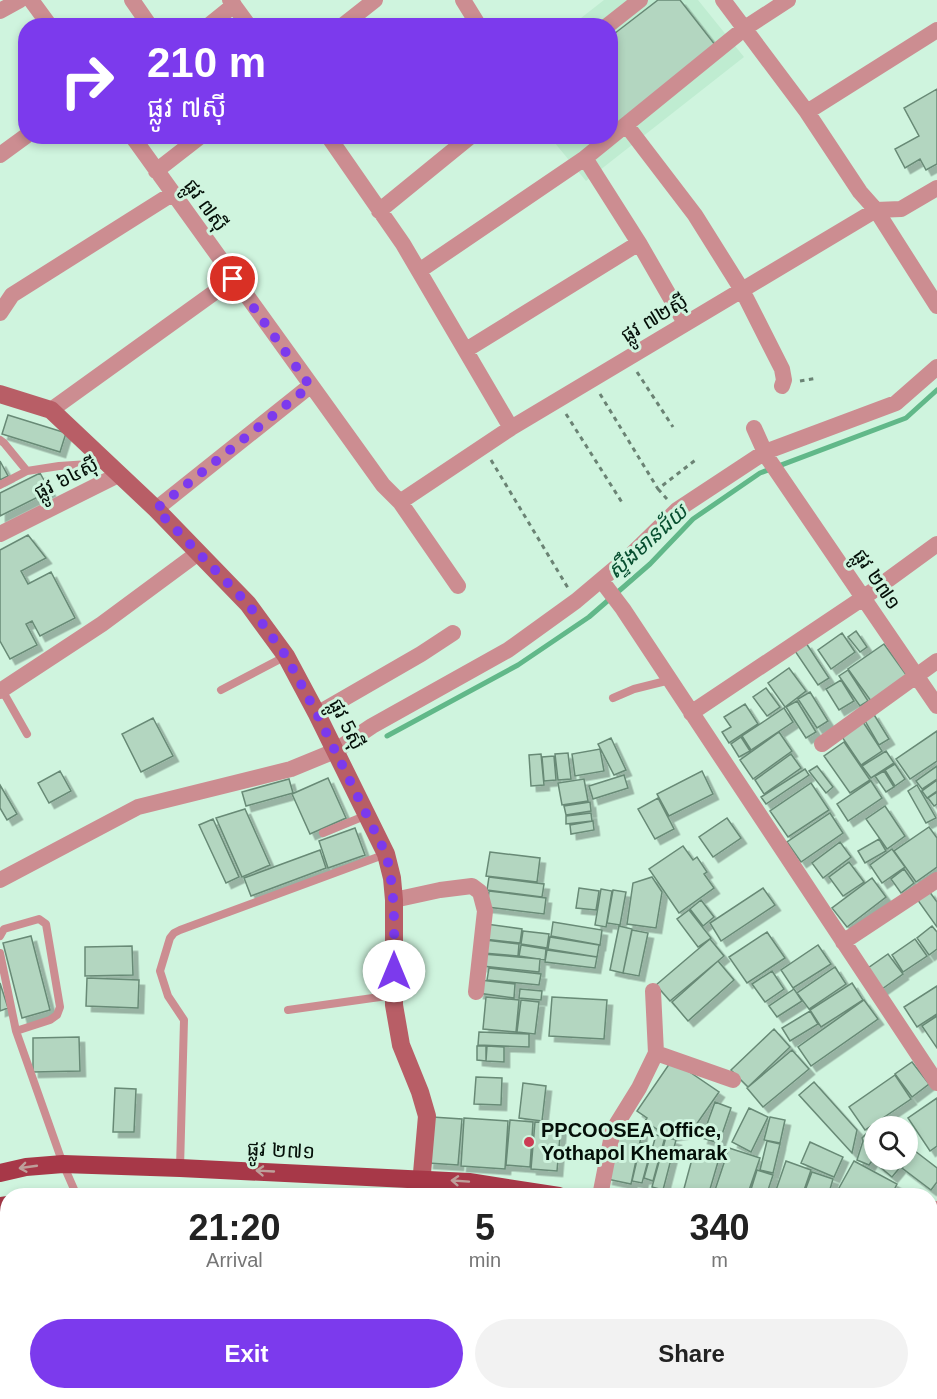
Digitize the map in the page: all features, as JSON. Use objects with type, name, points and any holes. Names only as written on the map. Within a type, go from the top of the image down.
[{"type":"main road","name":"ផ្លូវ ២៧១","points":[[0,1173],[26,1167],[63,1164],[180,1168],[421,1187],[469,1182],[508,1188]]},
{"type":"street","points":[[0,11],[20,0]]},
{"type":"street","points":[[31,0],[44,18]]},
{"type":"street","points":[[132,0],[144,18]]},
{"type":"street","points":[[352,18],[375,0]]},
{"type":"street","points":[[463,0],[474,18]]},
{"type":"street","points":[[617,18],[640,0]]},
{"type":"street","points":[[723,0],[807,112],[851,180],[876,210],[937,306]]},
{"type":"street","points":[[618,133],[745,28],[788,0]]},
{"type":"street","points":[[216,18],[232,3],[243,18]]},
{"type":"street","points":[[807,112],[937,30]]},
{"type":"street","points":[[627,126],[695,215],[742,290],[782,369],[784,380],[782,386]]},
{"type":"street","points":[[0,154],[18,142]]},
{"type":"street","name":"ផ្លូវ ៧ស៊ី","points":[[137,144],[310,386],[383,485],[400,502],[458,586]]},
{"type":"street","points":[[156,171],[191,144]]},
{"type":"street","points":[[334,144],[419,271],[511,428]]},
{"type":"street","points":[[380,211],[461,144]]},
{"type":"street","points":[[419,271],[603,144]]},
{"type":"street","points":[[585,158],[639,243],[685,323]]},
{"type":"street","name":"ផ្លូវ ៧២ស៊ី","points":[[400,502],[482,446],[556,400],[876,210],[901,209],[937,188]]},
{"type":"street","points":[[0,312],[12,295],[172,194]]},
{"type":"street","points":[[466,350],[639,243]]},
{"type":"street","points":[[51,410],[233,279]]},
{"type":"street","points":[[0,880],[138,807],[291,769],[335,751],[372,726],[508,650],[576,601],[609,590],[633,553],[677,510],[766,454],[896,403],[937,367]]},
{"type":"street","points":[[156,509],[310,386]]},
{"type":"street","name":"ផ្លូវ 5ស៊ី","points":[[0,394],[51,410],[156,509],[248,604],[286,656],[317,714],[386,854],[392,878],[394,995],[400,1046],[420,1092],[427,1116],[421,1187]]},
{"type":"street","name":"ផ្លូវ ២៧១","points":[[754,428],[766,454],[780,476],[937,706]]},
{"type":"street","name":"ផ្លូវ ៦៤ស៊ី","points":[[0,534],[112,469]]},
{"type":"street","points":[[691,712],[863,598],[937,544]]},
{"type":"street","points":[[1,690],[102,624],[198,553]]},
{"type":"street","points":[[609,590],[937,1083]]},
{"type":"street","points":[[317,714],[453,633]]},
{"type":"street","points":[[822,744],[937,661]]},
{"type":"street","points":[[843,942],[937,880]]},
{"type":"street","points":[[394,900],[472,886],[480,892],[484,911],[476,992]]},
{"type":"street","points":[[602,1188],[613,1130],[639,1088],[656,1053],[653,991]]},
{"type":"street","points":[[656,1053],[733,1080]]},
{"type":"lane","points":[[0,440],[27,471]]},
{"type":"lane","points":[[0,485],[27,471],[59,466],[112,469]]},
{"type":"lane","points":[[221,690],[286,656]]},
{"type":"lane","points":[[613,698],[634,689],[670,680]]},
{"type":"lane","points":[[1,690],[27,734]]},
{"type":"lane","points":[[323,833],[367,815]]},
{"type":"lane","points":[[180,1168],[184,1020],[168,996],[160,971],[170,938],[180,930],[386,854]]},
{"type":"lane","points":[[0,936],[4,929],[39,919],[46,924],[60,1007],[57,1016],[50,1020],[16,1030]]},
{"type":"lane","points":[[0,953],[16,1030],[63,1164],[74,1188]]},
{"type":"lane","points":[[288,1010],[394,995]]},
{"type":"path","points":[[627,358],[673,427]]},
{"type":"path","points":[[590,380],[658,489],[698,459]]},
{"type":"path","points":[[556,400],[623,504]]},
{"type":"path","points":[[482,446],[576,601]]},
{"type":"shaded area","points":[[604,0],[698,0],[744,57],[586,181],[556,144],[618,144],[618,18],[581,18]]},
{"type":"building","points":[[658,0],[680,0],[716,46],[618,123],[618,31]]},
{"type":"building","points":[[937,89],[937,164],[926,170],[920,159],[905,168],[895,149],[919,136],[904,108]]},
{"type":"building","points":[[8,415],[66,433],[60,452],[2,434]]},
{"type":"building","points":[[0,461],[8,476],[0,480]]},
{"type":"building","points":[[40,473],[50,491],[0,516],[0,493]]},
{"type":"building","points":[[28,535],[46,558],[21,571],[28,584],[51,572],[75,618],[40,636],[32,621],[26,624],[37,645],[10,659],[0,641],[0,550]]},
{"type":"building","points":[[856,631],[867,647],[860,652],[848,637]]},
{"type":"building","points":[[842,633],[855,652],[831,669],[818,650]]},
{"type":"building","points":[[806,643],[829,678],[818,685],[795,651]]},
{"type":"building","points":[[884,644],[907,676],[871,701],[848,669]]},
{"type":"building","points":[[789,668],[806,691],[785,707],[768,683]]},
{"type":"building","points":[[848,670],[868,701],[860,706],[839,676]]},
{"type":"building","points":[[841,680],[854,701],[839,710],[826,689]]},
{"type":"building","points":[[766,688],[780,707],[767,716],[753,697]]},
{"type":"building","points":[[810,692],[828,721],[817,728],[798,699]]},
{"type":"building","points":[[797,701],[816,732],[806,738],[786,707]]},
{"type":"building","points":[[745,704],[758,724],[729,743],[722,732],[731,727],[724,717]]},
{"type":"building","points":[[784,708],[793,722],[751,750],[742,736]]},
{"type":"building","points":[[873,713],[889,739],[879,745],[864,719]]},
{"type":"building","points":[[153,718],[173,756],[141,772],[122,734]]},
{"type":"building","points":[[861,719],[882,751],[861,765],[840,734]]},
{"type":"building","points":[[937,731],[937,761],[910,779],[896,759]]},
{"type":"building","points":[[779,732],[792,751],[753,779],[740,760]]},
{"type":"building","points":[[741,737],[750,751],[739,757],[731,744]]},
{"type":"building","points":[[611,738],[626,770],[614,775],[598,744]]},
{"type":"building","points":[[844,742],[870,780],[850,793],[824,756]]},
{"type":"building","points":[[600,749],[604,771],[575,776],[572,754]]},
{"type":"building","points":[[886,751],[894,763],[871,778],[862,766]]},
{"type":"building","points":[[568,753],[571,779],[558,780],[555,754]]},
{"type":"building","points":[[541,754],[544,785],[531,786],[529,755]]},
{"type":"building","points":[[791,754],[801,768],[764,794],[755,780]]},
{"type":"building","points":[[554,756],[556,780],[544,781],[542,757]]},
{"type":"building","points":[[895,764],[905,779],[895,786],[885,770]]},
{"type":"building","points":[[817,766],[833,787],[826,793],[809,771]]},
{"type":"building","points":[[937,766],[937,779],[922,789],[916,781]]},
{"type":"building","points":[[805,769],[809,775],[766,804],[761,797]]},
{"type":"building","points":[[60,771],[71,791],[49,803],[38,783]]},
{"type":"building","points":[[702,771],[713,794],[669,816],[657,794]]},
{"type":"building","points":[[884,771],[894,787],[886,792],[875,776]]},
{"type":"building","points":[[624,775],[628,788],[593,799],[589,786]]},
{"type":"building","points":[[328,778],[346,818],[310,834],[292,794]]},
{"type":"building","points":[[289,779],[293,793],[246,806],[242,792]]},
{"type":"building","points":[[584,779],[588,801],[562,805],[558,783]]},
{"type":"building","points":[[937,780],[937,791],[927,798],[922,791]]},
{"type":"building","points":[[871,781],[882,798],[848,821],[837,804]]},
{"type":"building","points":[[811,783],[829,810],[788,837],[770,811]]},
{"type":"building","points":[[0,785],[17,814],[7,820],[0,808]]},
{"type":"building","points":[[917,785],[936,818],[926,823],[908,791]]},
{"type":"building","points":[[937,792],[937,804],[934,806],[928,798]]},
{"type":"building","points":[[658,798],[674,829],[655,839],[638,809]]},
{"type":"building","points":[[590,802],[591,811],[566,815],[564,806]]},
{"type":"building","points":[[885,806],[905,836],[887,849],[866,819]]},
{"type":"building","points":[[245,809],[270,865],[242,877],[216,818]]},
{"type":"building","points":[[591,813],[592,821],[566,824],[566,816]]},
{"type":"building","points":[[830,813],[843,833],[801,862],[787,842]]},
{"type":"building","points":[[727,818],[741,838],[713,857],[699,837]]},
{"type":"building","points":[[213,819],[239,877],[226,883],[199,825]]},
{"type":"building","points":[[593,821],[594,830],[571,834],[570,825]]},
{"type":"building","points":[[929,827],[937,838],[937,867],[916,882],[894,851]]},
{"type":"building","points":[[355,828],[365,855],[328,868],[319,841]]},
{"type":"building","points":[[879,839],[886,851],[865,863],[858,851]]},
{"type":"building","points":[[840,842],[851,857],[823,878],[812,863]]},
{"type":"building","points":[[683,846],[693,860],[697,857],[707,872],[704,874],[714,888],[679,913],[649,869]]},
{"type":"building","points":[[892,849],[905,867],[882,883],[870,865]]},
{"type":"building","points":[[320,850],[326,868],[251,896],[244,878]]},
{"type":"building","points":[[490,852],[540,858],[537,882],[486,876]]},
{"type":"building","points":[[849,862],[864,882],[843,896],[829,877]]},
{"type":"building","points":[[904,869],[914,883],[901,893],[891,879]]},
{"type":"building","points":[[489,877],[544,884],[542,897],[487,890]]},
{"type":"building","points":[[652,877],[662,892],[656,928],[627,924],[633,883]]},
{"type":"building","points":[[872,878],[886,897],[847,927],[832,908]]},
{"type":"building","points":[[579,888],[599,891],[596,910],[576,908]]},
{"type":"building","points":[[763,888],[775,905],[721,941],[710,923]]},
{"type":"building","points":[[601,889],[612,891],[606,927],[595,925]]},
{"type":"building","points":[[613,890],[626,892],[620,925],[607,923]]},
{"type":"building","points":[[489,891],[546,898],[544,914],[487,907]]},
{"type":"building","points":[[929,891],[937,902],[937,927],[917,899]]},
{"type":"building","points":[[701,900],[714,917],[703,926],[690,909]]},
{"type":"building","points":[[689,910],[711,938],[698,947],[677,919]]},
{"type":"building","points":[[553,922],[602,930],[600,945],[551,936]]},
{"type":"building","points":[[486,924],[522,929],[520,943],[484,939]]},
{"type":"building","points":[[619,926],[632,929],[623,973],[610,970]]},
{"type":"building","points":[[932,926],[937,932],[937,949],[929,955],[917,938]]},
{"type":"building","points":[[632,930],[648,933],[639,976],[623,973]]},
{"type":"building","points":[[523,931],[549,934],[547,948],[521,944]]},
{"type":"building","points":[[767,932],[785,958],[747,983],[729,957]]},
{"type":"building","points":[[31,936],[50,1010],[22,1018],[3,943]]},
{"type":"building","points":[[550,937],[599,945],[597,957],[548,949]]},
{"type":"building","points":[[710,939],[724,956],[670,1001],[656,985]]},
{"type":"building","points":[[915,939],[927,956],[903,972],[892,955]]},
{"type":"building","points":[[485,940],[519,944],[518,956],[483,953]]},
{"type":"building","points":[[521,945],[546,949],[545,960],[519,956]]},
{"type":"building","points":[[818,945],[831,964],[793,988],[781,970]]},
{"type":"building","points":[[132,946],[133,975],[85,976],[85,947]]},
{"type":"building","points":[[547,950],[597,957],[595,968],[545,962]]},
{"type":"building","points":[[483,954],[540,959],[539,972],[482,966]]},
{"type":"building","points":[[888,954],[903,974],[882,989],[868,968]]},
{"type":"building","points":[[718,961],[734,980],[688,1021],[672,1002]]},
{"type":"building","points":[[835,967],[846,984],[809,1009],[797,993]]},
{"type":"building","points":[[489,968],[541,974],[539,985],[487,980]]},
{"type":"building","points":[[772,971],[784,989],[765,1002],[752,984]]},
{"type":"building","points":[[87,978],[139,980],[138,1008],[86,1006]]},
{"type":"building","points":[[480,980],[515,984],[514,998],[478,993]]},
{"type":"building","points":[[0,983],[8,1008],[0,1011]]},
{"type":"building","points":[[852,983],[863,1000],[821,1027],[810,1010]]},
{"type":"building","points":[[937,986],[937,1014],[917,1027],[904,1007]]},
{"type":"building","points":[[520,989],[542,991],[541,1000],[519,998]]},
{"type":"building","points":[[794,989],[802,1001],[777,1017],[769,1006]]},
{"type":"building","points":[[486,997],[519,1000],[516,1032],[483,1029]]},
{"type":"building","points":[[552,997],[607,1000],[604,1039],[549,1036]]},
{"type":"building","points":[[521,1000],[539,1002],[535,1034],[517,1032]]},
{"type":"building","points":[[864,1000],[878,1019],[811,1066],[798,1047]]},
{"type":"building","points":[[810,1011],[818,1024],[790,1041],[782,1028]]},
{"type":"building","points":[[937,1016],[937,1048],[922,1026]]},
{"type":"building","points":[[774,1029],[790,1047],[748,1087],[731,1070]]},
{"type":"building","points":[[479,1032],[529,1034],[529,1047],[478,1045]]},
{"type":"building","points":[[79,1037],[80,1071],[33,1072],[33,1038]]},
{"type":"building","points":[[477,1046],[486,1046],[486,1061],[477,1060]]},
{"type":"building","points":[[487,1046],[504,1047],[504,1062],[486,1061]]},
{"type":"building","points":[[792,1050],[809,1069],[763,1107],[747,1088]]},
{"type":"building","points":[[672,1060],[719,1092],[691,1132],[667,1136],[645,1121],[647,1118],[637,1111]]},
{"type":"building","points":[[912,1062],[929,1084],[912,1097],[895,1074]]},
{"type":"building","points":[[895,1075],[911,1099],[886,1116],[864,1116],[864,1129],[849,1107]]},
{"type":"building","points":[[476,1077],[502,1078],[501,1105],[474,1104]]},
{"type":"building","points":[[814,1082],[857,1130],[852,1153],[799,1095]]},
{"type":"building","points":[[523,1083],[546,1086],[542,1121],[519,1118]]},
{"type":"building","points":[[115,1088],[136,1089],[134,1132],[113,1132]]},
{"type":"building","points":[[937,1098],[937,1146],[930,1151],[918,1133],[918,1116],[911,1116]]},
{"type":"building","points":[[715,1102],[731,1108],[719,1143],[702,1138]]},
{"type":"building","points":[[749,1108],[768,1117],[751,1152],[732,1142]]},
{"type":"building","points":[[432,1117],[462,1119],[458,1165],[428,1163]]},
{"type":"building","points":[[770,1117],[785,1120],[780,1143],[764,1140]]},
{"type":"building","points":[[464,1118],[508,1121],[505,1169],[461,1166]]},
{"type":"building","points":[[510,1120],[533,1122],[530,1167],[506,1165]]},
{"type":"building","points":[[535,1122],[561,1124],[557,1171],[531,1169]]},
{"type":"building","points":[[619,1123],[643,1128],[631,1184],[607,1179]]},
{"type":"building","points":[[656,1135],[665,1137],[653,1181],[644,1178]]},
{"type":"building","points":[[864,1136],[864,1163],[857,1160]]},
{"type":"building","points":[[666,1137],[676,1140],[664,1188],[652,1187]]},
{"type":"building","points":[[767,1141],[780,1144],[773,1173],[760,1170]]},
{"type":"building","points":[[810,1142],[843,1157],[834,1177],[801,1163]]},
{"type":"building","points":[[641,1143],[652,1146],[642,1183],[632,1181]]},
{"type":"building","points":[[695,1148],[720,1155],[710,1188],[684,1188]]},
{"type":"building","points":[[729,1148],[760,1158],[750,1188],[716,1188]]},
{"type":"building","points":[[918,1153],[937,1168],[937,1182],[932,1188],[928,1188],[905,1170],[918,1170]]},
{"type":"building","points":[[786,1161],[811,1170],[805,1188],[777,1188]]},
{"type":"building","points":[[854,1161],[864,1166],[864,1170],[871,1170],[897,1184],[895,1188],[839,1188]]},
{"type":"building","points":[[757,1170],[773,1175],[769,1188],[751,1188]]},
{"type":"building","points":[[884,1170],[898,1170],[892,1177]]},
{"type":"building","points":[[812,1172],[833,1179],[830,1188],[806,1188]]},
{"type":"waterway","name":"ស្ទឹងមានជ័យ","points":[[387,736],[518,665],[589,617],[650,564],[693,519],[760,473],[906,418],[937,390]]},
{"type":"place","name":"PPCOOSEA Office, Yothapol Khemarak","points":[[529,1142]]},
{"type":"route","points":[[233,279],[310,386],[156,509],[248,604],[286,656],[317,714],[386,854],[394,900],[394,971]]}]
